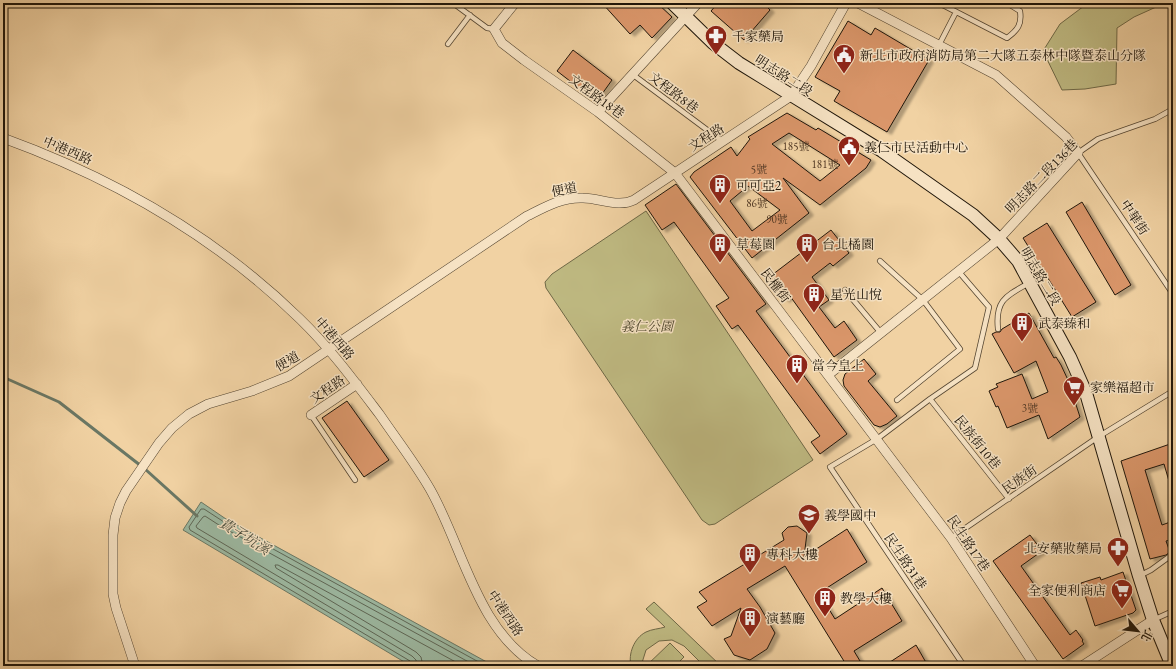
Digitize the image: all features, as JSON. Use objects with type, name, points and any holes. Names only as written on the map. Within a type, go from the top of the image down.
[{"type":"main road","name":"明志路二段","points":[[672,3],[713,43],[739,63],[882,151],[973,216],[999,239],[1018,261],[1070,357],[1083,386],[1139,576],[1153,620],[1172,666]]},
{"type":"street","points":[[494,29],[515,3]]},
{"type":"street","points":[[598,112],[698,3]]},
{"type":"street","points":[[791,96],[811,66],[846,3]]},
{"type":"street","points":[[858,3],[996,75],[1066,137],[1078,153]]},
{"type":"street","name":"文程路18巷","points":[[494,29],[502,43],[598,112],[675,173]]},
{"type":"street","name":"文程路","points":[[634,200],[791,96]]},
{"type":"street","name":"中港西路","points":[[3,138],[88,172],[144,201],[210,244],[246,271],[302,320],[357,384],[412,460],[432,492],[473,586],[486,610],[507,640],[520,653],[538,666]]},
{"type":"street","name":"明志路二段136巷","points":[[999,239],[1078,153]]},
{"type":"street","name":"民權街","points":[[675,173],[877,439]]},
{"type":"street","name":"便道","points":[[135,666],[116,608],[113,594],[114,524],[120,503],[126,491],[172,428],[189,414],[208,404],[252,391],[289,376],[528,216],[548,205],[566,199],[582,198],[620,204],[628,203],[634,200]]},
{"type":"street","points":[[828,374],[882,333],[999,239]]},
{"type":"street","name":"文程路","points":[[311,415],[357,384]]},
{"type":"street","name":"民生路17巷","points":[[877,439],[952,538],[1035,666]]},
{"type":"street","points":[[1082,666],[1153,620]]},
{"type":"lane","points":[[453,3],[487,28],[494,29]]},
{"type":"lane","points":[[939,3],[1007,38],[1016,32],[1021,20],[1020,11],[1007,3]]},
{"type":"lane","points":[[939,45],[956,12]]},
{"type":"lane","points":[[448,44],[470,15]]},
{"type":"lane","name":"文程路8巷","points":[[632,74],[722,142]]},
{"type":"lane","name":"明志路二段136巷","points":[[1078,153],[1098,139],[1155,119],[1173,109]]},
{"type":"lane","name":"中華街","points":[[1078,153],[1173,294]]},
{"type":"lane","points":[[880,261],[923,300],[960,349],[897,400]]},
{"type":"lane","points":[[877,439],[930,399],[975,368],[989,307],[958,272]]},
{"type":"lane","points":[[998,329],[999,308],[1006,297],[1030,282]]},
{"type":"lane","points":[[845,290],[882,333]]},
{"type":"lane","points":[[1098,437],[1173,391]]},
{"type":"lane","name":"民族街10巷","points":[[930,399],[1009,499]]},
{"type":"lane","points":[[311,415],[355,480]]},
{"type":"lane","name":"民族街","points":[[952,538],[1098,437]]},
{"type":"lane","name":"民生路31巷","points":[[877,439],[830,468],[964,666]]},
{"type":"lane","points":[[1139,576],[1151,570],[1173,554]]},
{"type":"lane","points":[[1153,620],[1173,611]]},
{"type":"green space","points":[[1088,3],[1165,3],[1134,17],[1117,28],[1116,84],[1085,89],[1062,90],[1043,51],[1060,24]]},
{"type":"green space","name":"義仁公園","points":[[646,211],[813,460],[715,524],[709,525],[702,520],[546,288],[545,282],[552,274]]},
{"type":"green space","points":[[654,602],[721,666],[704,666],[684,646],[672,640],[659,641],[646,650],[641,666],[631,666],[631,652],[638,638],[648,631],[665,627],[646,609]]},
{"type":"green space","points":[[670,643],[684,657],[675,666],[646,666]]},
{"type":"water","points":[[201,502],[226,519],[494,666],[411,666],[183,530]]},
{"type":"building","points":[[602,3],[657,3],[672,17],[652,38],[640,25],[630,34]]},
{"type":"building","points":[[718,3],[763,3],[770,10],[744,40],[711,11]]},
{"type":"building","points":[[848,21],[871,35],[875,28],[929,60],[887,132],[834,101],[840,91],[815,77]]},
{"type":"building","points":[[573,50],[612,80],[602,94],[588,95],[557,71]]},
{"type":"building","points":[[787,113],[816,130],[818,128],[871,160],[866,168],[820,205],[783,178],[809,213],[752,258],[690,177],[694,172],[731,147],[737,156],[750,139],[748,137]],"holes":[[[789,133],[840,165],[820,181],[772,144]],[[748,186],[780,210],[752,231],[730,201]]]},
{"type":"building","points":[[676,184],[766,304],[756,311],[847,434],[820,454],[811,442],[820,436],[738,325],[732,329],[716,306],[729,298],[674,222],[662,230],[645,205]]},
{"type":"building","points":[[1082,202],[1131,285],[1115,295],[1066,212]]},
{"type":"building","points":[[1047,223],[1096,302],[1072,317],[1023,238]]},
{"type":"building","points":[[831,230],[849,253],[833,266],[830,263],[812,277],[829,300],[819,307],[835,328],[844,321],[857,340],[834,357],[790,296],[785,300],[768,278]]},
{"type":"building","points":[[1029,313],[1054,358],[1056,357],[1061,365],[1068,380],[1080,417],[1048,439],[1039,415],[1007,428],[998,406],[996,407],[989,391],[998,387],[996,384],[1022,374],[1032,399],[1048,392],[1036,361],[1014,373],[992,334],[1000,332],[1002,329]]},
{"type":"building","points":[[864,359],[876,374],[868,381],[897,416],[887,424],[880,427],[874,425],[844,386],[843,380],[845,374]]},
{"type":"building","points":[[347,401],[389,460],[364,477],[322,418]]},
{"type":"building","points":[[1173,443],[1173,488],[1171,488],[1164,464],[1145,470],[1162,525],[1173,521],[1173,539],[1166,541],[1170,552],[1166,555],[1150,559],[1121,461]]},
{"type":"building","points":[[797,526],[807,533],[804,557],[847,529],[867,562],[819,593],[835,619],[882,588],[902,621],[854,651],[863,666],[847,666],[785,566],[747,589],[760,607],[775,633],[767,649],[750,660],[734,655],[724,639],[731,636],[741,608],[712,626],[697,607],[707,601],[699,592],[784,540],[782,533],[788,527]]},
{"type":"building","points":[[1030,535],[1042,551],[1021,566],[1070,635],[1076,630],[1083,640],[1082,641],[1084,644],[1063,659],[993,561]]},
{"type":"building","points":[[1123,572],[1136,610],[1133,613],[1095,626],[1081,583],[1100,577],[1101,580]]},
{"type":"building","points":[[916,645],[928,666],[884,666]]},
{"type":"waterway","name":"貴子坑溪","points":[[3,377],[59,402],[145,469],[197,516]]},
{"type":"place","name":"千家藥局","points":[[716,56]]},
{"type":"place","name":"新北市政府消防局第二大隊五泰林中隊暨泰山分隊","points":[[844,74]]},
{"type":"place","name":"義仁市民活動中心","points":[[849,166]]},
{"type":"place","name":"可可亞2","points":[[720,204]]},
{"type":"place","name":"草莓園","points":[[720,264]]},
{"type":"place","name":"台北橘園","points":[[807,264]]},
{"type":"place","name":"星光山悅","points":[[814,314]]},
{"type":"place","name":"武泰臻和","points":[[1022,342]]},
{"type":"place","name":"當今皇上","points":[[797,384]]},
{"type":"place","name":"家樂福超市","points":[[1074,406]]},
{"type":"place","name":"義學國中","points":[[809,534]]},
{"type":"place","name":"北安藥妝藥局","points":[[1118,568]]},
{"type":"place","name":"專科大樓","points":[[750,574]]},
{"type":"place","name":"全家便利商店","points":[[1122,610]]},
{"type":"place","name":"教學大樓","points":[[825,618]]},
{"type":"place","name":"演藝廳","points":[[750,638]]}]
